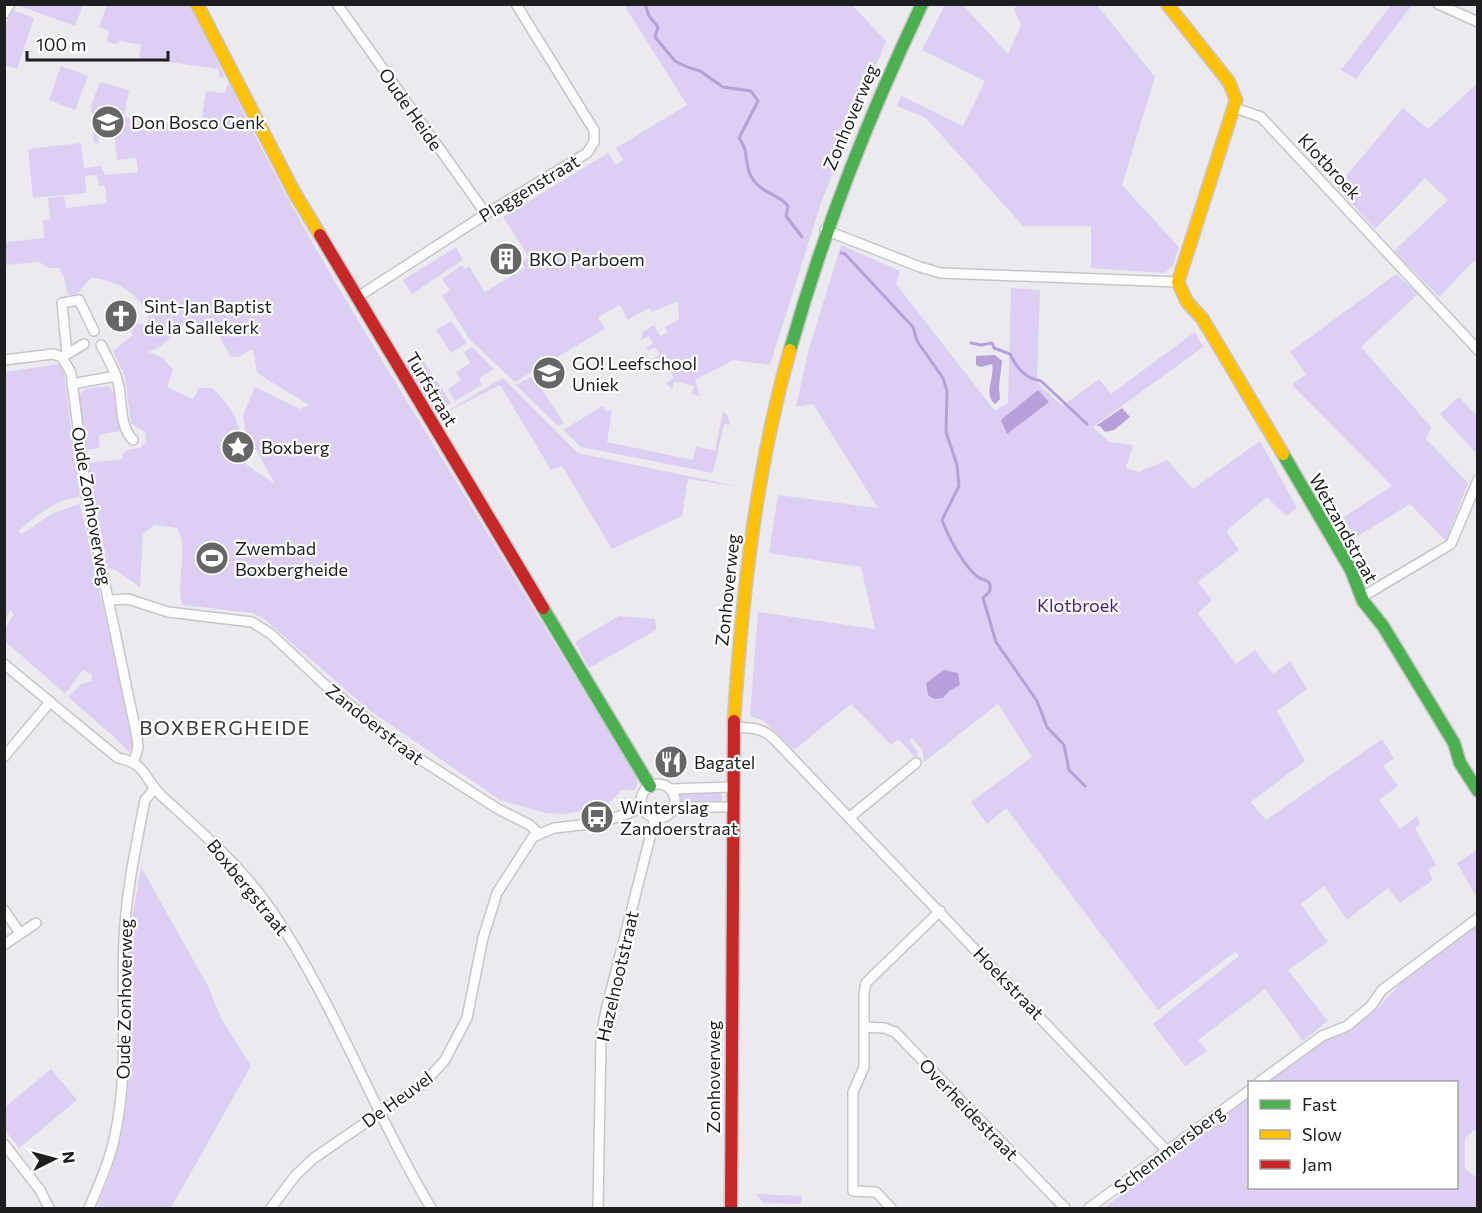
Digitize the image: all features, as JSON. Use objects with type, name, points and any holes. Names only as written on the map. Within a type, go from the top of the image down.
[{"type":"street","points":[[4,14],[10,4]]},
{"type":"street","name":"Turfstraat","points":[[197,4],[268,144],[356,298],[650,786]]},
{"type":"street","name":"Oude Heide","points":[[337,4],[486,214]]},
{"type":"street","name":"Plaggenstraat","points":[[356,298],[486,214],[588,153],[594,142],[594,130],[516,4]]},
{"type":"street","name":"Zonhoverweg","points":[[731,1209],[733,727],[741,609],[759,485],[782,376],[825,230],[884,82],[922,4]]},
{"type":"street","points":[[825,230],[941,273],[1178,282],[1235,108],[1234,92],[1229,82],[1167,4]]},
{"type":"street","points":[[1438,4],[1478,22]]},
{"type":"street","name":"Klotbroek","points":[[1235,108],[1261,117],[1478,350]]},
{"type":"street","name":"Wetzandstraat","points":[[1178,282],[1183,297],[1193,311],[1202,318],[1351,570],[1354,585],[1372,616],[1383,626],[1454,743],[1460,763],[1474,776],[1478,791]]},
{"type":"street","name":"Oude Zonhoverweg","points":[[94,331],[79,300],[62,303],[65,356],[72,384],[84,478],[137,737],[138,748],[134,761]]},
{"type":"street","points":[[4,360],[53,354],[65,356],[84,344]]},
{"type":"street","points":[[101,345],[116,376],[124,420],[128,435],[132,440]]},
{"type":"street","points":[[72,384],[116,376]]},
{"type":"street","points":[[1362,597],[1451,544],[1478,480]]},
{"type":"street","name":"Zandoerstraat","points":[[110,600],[128,599],[168,612],[252,622],[271,634],[323,683],[400,747],[498,809],[530,825],[538,833]]},
{"type":"street","name":"Boxbergstraat","points":[[4,664],[118,758],[134,761],[143,768],[154,789],[210,838],[268,906],[308,970],[380,1114],[431,1209]]},
{"type":"street","points":[[4,757],[50,702]]},
{"type":"street","name":"Hoekstraat","points":[[733,727],[757,728],[767,732],[1167,1150]]},
{"type":"street","points":[[850,817],[916,763]]},
{"type":"street","points":[[642,808],[643,792],[650,786],[659,784],[671,789],[732,787]]},
{"type":"street","name":"Oude Zonhoverweg","points":[[89,1209],[107,1161],[119,1112],[124,1059],[123,987],[126,903],[145,800],[154,789]]},
{"type":"street","points":[[671,789],[675,797],[675,807]]},
{"type":"street","points":[[642,808],[655,818],[664,817],[675,807],[731,807]]},
{"type":"street","points":[[538,833],[554,828],[600,823],[642,808]]},
{"type":"street","name":"Hazelnootstraat","points":[[598,1209],[602,1037],[606,1010],[655,818]]},
{"type":"street","name":"De Heuvel","points":[[271,1209],[296,1176],[314,1158],[425,1082],[453,1048],[467,1018],[483,938],[497,893],[525,848],[538,833]]},
{"type":"street","points":[[4,910],[20,933]]},
{"type":"street","points":[[891,1209],[876,1192],[853,1191],[853,1092],[864,1067],[864,993],[866,983],[940,911]]},
{"type":"street","points":[[1262,1081],[1322,1036],[1347,1026],[1371,1006],[1382,990],[1478,918]]},
{"type":"street","points":[[5,944],[36,923]]},
{"type":"street","name":"Overheidestraat","points":[[865,1027],[884,1028],[895,1032],[1065,1209]]},
{"type":"street","name":"Schemmersberg","points":[[1089,1209],[1248,1091]]},
{"type":"street","points":[[4,1144],[40,1190],[49,1209]]},
{"type":"green space","points":[[16,4],[83,5],[75,26]]},
{"type":"green space","points":[[107,5],[191,5],[225,78],[219,77],[219,69],[139,58],[141,45],[120,41],[116,44],[107,42],[109,31],[99,27]]},
{"type":"green space","points":[[624,5],[852,5],[886,41],[821,203],[770,365],[733,360],[695,380],[700,396],[692,394],[694,386],[675,381],[672,389],[666,383],[674,378],[663,359],[655,363],[652,359],[660,355],[655,347],[648,351],[646,348],[653,344],[649,336],[641,340],[642,333],[654,325],[660,336],[667,333],[665,327],[679,319],[678,301],[652,312],[649,308],[628,320],[620,305],[598,317],[605,329],[515,382],[471,341],[442,296],[450,290],[442,279],[462,265],[465,269],[469,266],[485,292],[525,268],[521,262],[529,257],[503,217],[608,153],[616,165],[623,160],[616,148],[687,105]]},
{"type":"green space","points":[[945,5],[963,5],[1008,54],[1021,25],[1014,10],[1017,5],[1097,5],[1155,77],[1122,185],[1179,247],[1173,265],[1165,273],[1091,268],[1091,226],[1023,226],[926,118],[897,106],[901,96],[963,126],[985,81],[922,50]]},
{"type":"green space","points":[[1391,5],[1412,5],[1356,79],[1341,70]]},
{"type":"green space","points":[[13,10],[34,18],[17,69],[5,65],[5,26]]},
{"type":"green space","points":[[61,66],[88,76],[75,110],[49,100]]},
{"type":"green space","points":[[100,82],[129,90],[124,117],[200,129],[206,91],[224,93],[229,82],[277,179],[330,274],[562,656],[636,772],[638,780],[635,790],[622,790],[605,807],[563,814],[546,813],[500,800],[369,710],[263,618],[252,613],[183,605],[180,587],[182,546],[177,528],[154,525],[143,534],[140,587],[114,569],[108,568],[87,463],[123,459],[122,454],[130,449],[140,448],[146,442],[145,432],[131,423],[125,377],[113,351],[133,335],[129,328],[134,323],[146,324],[149,318],[145,309],[133,295],[109,281],[91,278],[78,293],[71,295],[67,293],[64,277],[59,268],[49,268],[39,262],[5,265],[4,225],[7,242],[44,238],[43,220],[50,219],[48,198],[64,196],[66,208],[107,203],[105,186],[99,186],[97,175],[85,176],[86,193],[33,198],[28,149],[81,143],[84,168],[101,166],[105,175],[138,172],[136,158],[117,160],[114,131],[98,133],[99,143],[94,143],[91,106]],"holes":[[[216,321],[217,332],[230,356],[238,357],[253,349],[257,373],[309,405],[300,409],[255,387],[243,415],[245,429],[275,484],[242,461],[229,447],[236,447],[239,431],[234,414],[218,393],[212,388],[199,388],[193,399],[167,387],[173,370],[163,358],[148,352],[165,343],[187,322],[207,328]]]},
{"type":"green space","points":[[1477,84],[1477,258],[1439,297],[1394,251],[1448,200],[1425,178],[1375,229],[1337,187],[1403,108],[1428,129]]},
{"type":"green space","name":"Klotbroek","points":[[841,245],[900,271],[896,284],[995,411],[1008,403],[1011,288],[1040,290],[1037,382],[1062,406],[1099,379],[1111,394],[1195,332],[1203,347],[1093,427],[1109,442],[1133,445],[1126,468],[1139,472],[1167,460],[1193,489],[1260,441],[1297,508],[1286,516],[1267,497],[1226,531],[1239,550],[1198,582],[1212,600],[1198,613],[1236,664],[1255,650],[1273,674],[1290,661],[1307,689],[1277,711],[1305,761],[1251,802],[1266,820],[1382,739],[1394,758],[1383,766],[1398,786],[1379,800],[1400,829],[1417,816],[1420,823],[1415,828],[1436,865],[1428,870],[1433,880],[1400,903],[1388,888],[1347,920],[1324,886],[1301,904],[1328,942],[1288,970],[1328,1021],[1303,1041],[1265,989],[1198,1040],[1207,1051],[1185,1066],[1153,1024],[1239,956],[1235,952],[1158,1010],[1006,808],[987,824],[971,802],[1032,757],[998,704],[924,762],[922,750],[912,738],[909,740],[918,752],[916,758],[898,739],[891,745],[851,704],[794,750],[764,721],[750,716],[758,612],[875,629],[861,567],[769,553],[778,495],[878,508],[813,404],[796,407],[808,352]]},
{"type":"green space","points":[[456,247],[463,260],[412,294],[403,280]]},
{"type":"green space","points":[[1396,274],[1418,294],[1361,347],[1431,427],[1426,439],[1468,483],[1446,541],[1410,504],[1345,544],[1334,523],[1392,486],[1292,385],[1306,374],[1290,352]]},
{"type":"green space","points":[[451,321],[467,343],[451,353],[436,330]]},
{"type":"green space","points":[[472,347],[494,369],[479,378],[482,385],[455,401],[448,389],[461,380],[456,372],[470,363],[464,352]]},
{"type":"green space","points":[[419,354],[451,403],[435,414],[404,363]]},
{"type":"green space","points":[[59,364],[64,373],[80,497],[55,505],[39,514],[18,531],[22,534],[53,513],[80,504],[131,732],[132,749],[129,752],[68,697],[81,684],[92,681],[91,674],[83,670],[65,694],[5,641],[5,629],[14,614],[10,610],[5,622],[5,372]]},
{"type":"green space","points":[[533,376],[564,423],[558,426],[516,385]]},
{"type":"green space","points":[[503,378],[578,453],[741,487],[688,479],[682,516],[612,549],[562,466],[551,470],[500,385],[437,417]]},
{"type":"green space","points":[[107,386],[115,393],[120,431],[99,435],[100,448],[85,450],[79,395],[85,389]]},
{"type":"green space","points":[[1459,397],[1477,416],[1477,454],[1440,414]]},
{"type":"green space","points":[[603,406],[606,412],[612,409],[607,442],[693,460],[696,447],[715,450],[723,411],[728,416],[730,425],[724,424],[713,473],[581,447],[563,430]]},
{"type":"green space","points":[[619,616],[655,619],[656,630],[589,668],[575,642]]},
{"type":"green space","points":[[675,790],[719,791],[723,798],[719,804],[679,805]]},
{"type":"green space","points":[[1477,850],[1477,898],[1457,863]]},
{"type":"green space","points":[[141,867],[208,986],[221,1018],[251,1066],[171,1208],[102,1208],[97,1206],[111,1172],[122,1128],[130,1071],[130,932]]},
{"type":"green space","points":[[1477,924],[1477,1137],[1475,1129],[1465,1138],[1465,1169],[1477,1178],[1477,1208],[1104,1208],[1248,1097],[1248,1189],[1458,1189],[1458,1081],[1268,1081],[1326,1039],[1345,1033],[1378,1008],[1399,985]]},
{"type":"green space","points":[[51,1069],[77,1100],[19,1148],[5,1130],[5,1107]]},
{"type":"green space","points":[[756,1194],[802,1196],[801,1204],[763,1203]]},
{"type":"shaded area","points":[[995,355],[1002,361],[1000,399],[995,404],[990,395],[992,364],[981,367],[976,365],[976,356]]},
{"type":"shaded area","points":[[1038,390],[1049,402],[1007,434],[1001,420]]},
{"type":"shaded area","points":[[1122,408],[1130,417],[1114,430],[1105,432],[1100,426],[1096,426]]},
{"type":"shaded area","points":[[944,670],[958,673],[960,685],[949,691],[943,698],[934,699],[928,695],[926,683]]},
{"type":"waterway","points":[[645,4],[649,16],[658,27],[655,37],[675,61],[700,71],[723,87],[751,91],[758,101],[739,138],[749,170],[758,185],[788,206],[786,216],[802,237]]},
{"type":"waterway","points":[[841,253],[845,254],[913,327],[917,341],[943,378],[947,391],[946,432],[957,465],[959,486],[942,520],[967,566],[978,577],[990,584],[990,591],[983,598],[996,642],[1037,701],[1047,727],[1064,745],[1069,770],[1085,786]]},
{"type":"waterway","points":[[971,343],[981,345],[992,343],[994,348],[1010,354],[1022,372],[1041,381],[1087,424]]},
{"type":"traffic: fast","points":[[790,350],[848,174],[922,4]]},
{"type":"traffic: fast","points":[[1283,454],[1351,570],[1363,601],[1383,626],[1454,743],[1460,763],[1478,791]]},
{"type":"traffic: fast","points":[[543,608],[650,786]]},
{"type":"traffic: slow","points":[[197,4],[294,192],[320,235]]},
{"type":"traffic: slow","points":[[1167,4],[1229,82],[1236,100],[1178,282],[1187,302],[1202,318],[1283,454]]},
{"type":"traffic: slow","points":[[734,721],[746,580],[759,487],[790,350]]},
{"type":"traffic: jam","points":[[320,235],[543,608]]},
{"type":"traffic: jam","points":[[731,1208],[734,721]]},
{"type":"place","name":"Don Bosco Genk","points":[[108,122]]},
{"type":"place","name":"BKO Parboem","points":[[506,259]]},
{"type":"place","name":"Sint-Jan Baptist de la Sallekerk","points":[[121,316]]},
{"type":"place","name":"GO! Leefschool Uniek","points":[[549,373]]},
{"type":"place","name":"Boxberg","points":[[238,447]]},
{"type":"place","name":"Zwembad Boxbergheide","points":[[212,558]]},
{"type":"place","name":"Bagatel","points":[[671,762]]},
{"type":"place","name":"Winterslag Zandoerstraat","points":[[597,817]]},
{"type":"district","name":"BOXBERGHEIDE","points":[[225,727]]}]
